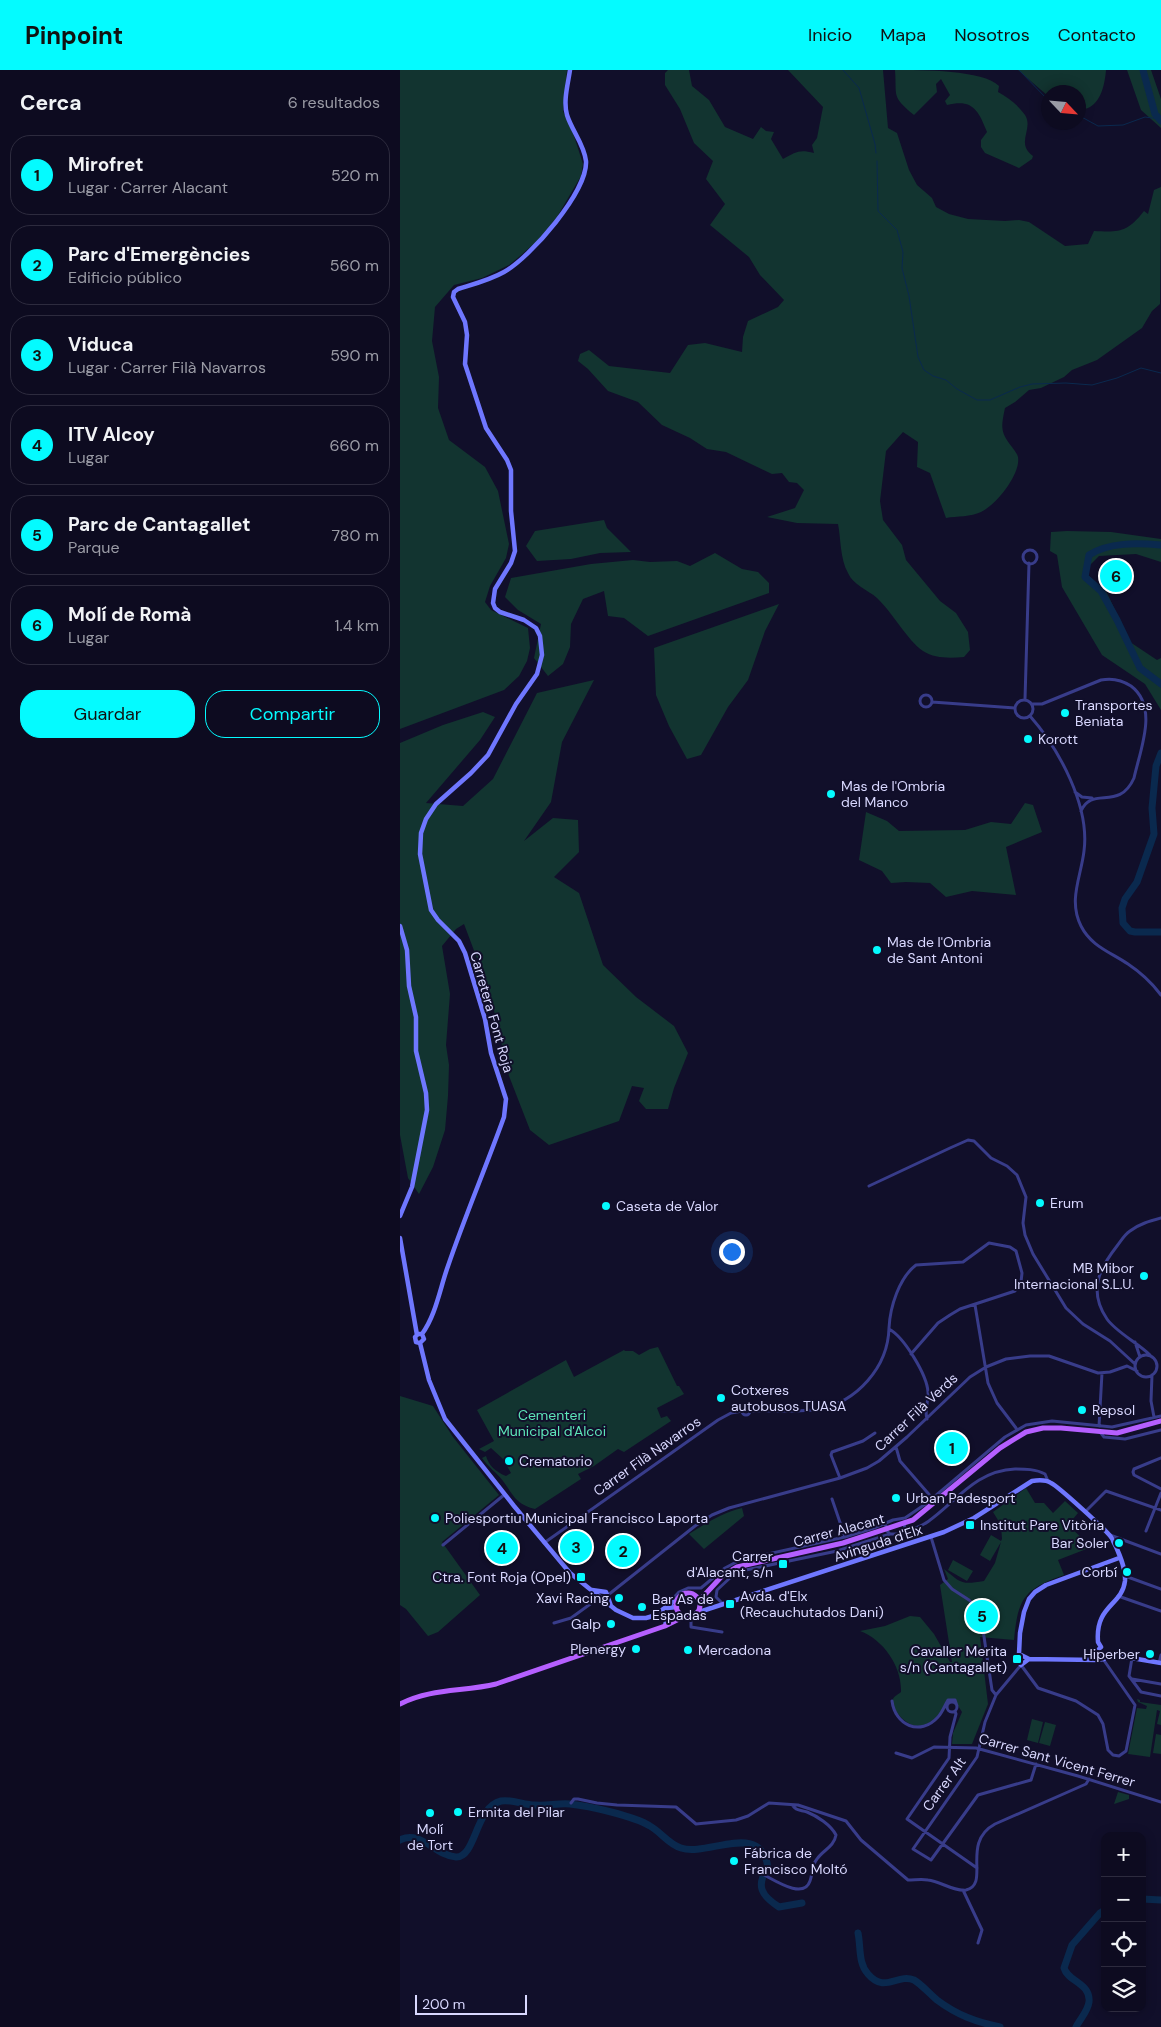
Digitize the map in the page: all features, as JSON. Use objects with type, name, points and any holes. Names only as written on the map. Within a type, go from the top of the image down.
[{"type":"main road","name":"Carrer Alacant","points":[[699,1604],[707,1592],[730,1570],[748,1564],[838,1545],[913,1520],[1000,1448],[1023,1433],[1052,1428],[1100,1429],[1124,1432],[1161,1421]]},
{"type":"main road","name":"Carrer Alacant","points":[[695,1595],[707,1592]]},
{"type":"main road","points":[[400,1704],[420,1695],[440,1690],[476,1688],[496,1684],[665,1626],[671,1623],[685,1616],[694,1614],[699,1604],[695,1595],[685,1593],[678,1598],[676,1617],[671,1623]]},
{"type":"main road","points":[[677,1608],[685,1616]]},
{"type":"street","name":"Carretera Font Roja","points":[[419,1335],[426,1328],[437,1302],[448,1266],[504,1118],[506,1104],[492,1053],[486,1019],[465,953],[455,937],[434,915],[430,905],[420,854],[421,832],[426,819],[436,804],[488,755],[516,704],[537,674],[542,655],[540,636],[536,628],[529,622],[498,610],[493,603],[495,589],[511,563],[515,551],[511,511],[511,470],[507,460],[486,428],[466,364],[466,326],[453,297],[454,292],[458,289],[505,272],[524,258],[549,230],[581,181],[586,169],[585,157],[568,118],[566,108],[570,70]]},
{"type":"street","points":[[1030,550],[1035,554],[1036,558],[1033,562],[1029,563],[1025,561],[1023,555],[1026,551],[1030,550]]},
{"type":"street","points":[[1024,699],[1029,563]]},
{"type":"street","points":[[1024,699],[1032,704],[1042,704],[1106,679],[1125,682],[1141,697],[1145,707],[1146,719],[1135,771],[1130,785],[1124,793],[1117,796],[1093,798],[1082,796],[1075,792]]},
{"type":"street","points":[[1024,699],[1017,702],[1015,708],[1016,713],[1020,717],[1030,716],[1034,710],[1032,704]]},
{"type":"street","points":[[932,702],[1015,708]]},
{"type":"street","points":[[1030,716],[1057,752],[1075,792],[1080,812],[1085,845],[1075,898],[1081,926],[1096,945],[1135,969],[1161,995]]},
{"type":"street","points":[[1080,812],[1084,804],[1093,798]]},
{"type":"street","points":[[400,926],[407,950],[409,986],[416,1017],[416,1046],[426,1093],[427,1110],[412,1187],[400,1216]]},
{"type":"street","points":[[869,1186],[968,1140],[974,1141],[991,1158],[1007,1166],[1017,1175],[1026,1197],[1023,1223],[1025,1235],[1033,1254],[1066,1308],[1084,1324],[1110,1341],[1136,1364]]},
{"type":"street","points":[[1154,1417],[1151,1401],[1152,1375],[1156,1370],[1157,1363],[1135,1342],[1111,1325],[1103,1312],[1098,1296],[1099,1276],[1107,1259],[1125,1235],[1137,1227],[1161,1218]]},
{"type":"street","points":[[400,1238],[419,1335],[415,1340],[420,1343],[429,1380],[442,1414],[504,1495],[566,1568],[588,1589],[604,1595],[611,1607],[626,1616],[637,1619],[649,1618],[678,1598]]},
{"type":"street","points":[[911,1354],[942,1320],[960,1309],[1011,1293],[1017,1289],[1021,1282],[1022,1273],[1018,1253],[1014,1249],[989,1243],[960,1263],[916,1265],[904,1280],[890,1313],[889,1329],[896,1333],[911,1354],[927,1384],[927,1419]]},
{"type":"street","points":[[975,1305],[985,1368],[994,1398],[1016,1428]]},
{"type":"street","name":"Carrer Filà Navarros","points":[[544,1543],[718,1420],[731,1413],[742,1411],[746,1406],[750,1411],[808,1410],[827,1407],[846,1399],[863,1386],[875,1371],[883,1355],[889,1329]]},
{"type":"street","points":[[1135,1342],[1140,1357],[1136,1364],[1137,1371]]},
{"type":"street","points":[[1140,1357],[1150,1355]]},
{"type":"street","name":"Carrer Filà Verds","points":[[554,1623],[571,1618],[604,1595],[615,1590],[695,1526],[712,1515],[729,1508],[840,1478],[867,1468],[879,1461],[927,1419],[970,1377],[985,1368],[1006,1360],[1044,1356],[1060,1359],[1090,1372],[1102,1373]]},
{"type":"street","points":[[1152,1375],[1143,1376],[1127,1366],[1102,1373],[1100,1429],[1107,1438],[1120,1439],[1161,1430]]},
{"type":"street","name":"Carrer Alacant","points":[[663,1610],[668,1602],[679,1592],[688,1588],[701,1588],[734,1563],[751,1557],[845,1537],[889,1522],[903,1522],[933,1499],[1016,1428],[1046,1421],[1100,1429],[1161,1416]]},
{"type":"street","points":[[840,1478],[831,1455],[832,1452],[863,1441],[875,1433]]},
{"type":"street","points":[[896,1447],[900,1461],[933,1499]]},
{"type":"street","points":[[1146,1531],[1161,1491],[1132,1472],[1134,1469],[1161,1458]]},
{"type":"street","points":[[889,1522],[887,1530],[895,1534],[923,1525],[963,1492],[991,1473],[1030,1469],[1045,1474],[1048,1481],[1109,1535],[1119,1558],[1125,1576],[1124,1586],[1102,1614],[1099,1621],[1098,1640],[1101,1647],[1107,1649],[1108,1654]]},
{"type":"street","name":"Avinguda d'Elx","points":[[694,1614],[931,1537],[974,1518],[1032,1481],[1048,1481]]},
{"type":"street","points":[[1085,1512],[1106,1490],[1161,1510]]},
{"type":"street","points":[[443,1545],[504,1495]]},
{"type":"street","points":[[832,1499],[845,1537]]},
{"type":"street","points":[[903,1522],[903,1532]]},
{"type":"street","name":"Carrer Alacant","points":[[734,1563],[730,1570],[739,1572],[837,1551],[887,1530]]},
{"type":"street","points":[[1109,1535],[1161,1554]]},
{"type":"street","points":[[931,1537],[944,1580],[952,1589],[980,1610],[992,1690],[996,1695]]},
{"type":"street","points":[[1101,1647],[1096,1652],[1135,1705],[1126,1751],[1119,1756],[1113,1755],[1108,1750],[1103,1724],[1098,1715],[1076,1701],[1038,1688],[1021,1665],[1019,1654],[1024,1612],[1029,1599],[1035,1592],[1046,1585],[1119,1558]]},
{"type":"street","name":"Carrer Alacant","points":[[723,1604],[717,1599],[717,1590],[739,1572]]},
{"type":"street","points":[[1125,1576],[1161,1589]]},
{"type":"street","points":[[1118,1596],[1161,1612]]},
{"type":"street","points":[[699,1604],[706,1610]]},
{"type":"street","points":[[663,1610],[677,1608]]},
{"type":"street","points":[[663,1610],[667,1617],[665,1626]]},
{"type":"street","points":[[694,1614],[691,1627],[722,1632]]},
{"type":"street","points":[[1019,1654],[1029,1659],[1094,1660],[1101,1659],[1108,1654],[1160,1663],[1161,1655]]},
{"type":"street","points":[[1132,1658],[1129,1673],[1143,1694],[1161,1696]]},
{"type":"street","points":[[1021,1665],[1029,1659]]},
{"type":"street","name":"Carrer Alt","points":[[943,1844],[931,1860],[913,1848],[977,1757],[985,1722],[996,1695],[1021,1665]]},
{"type":"street","points":[[1132,1679],[1161,1684]]},
{"type":"street","points":[[892,1701],[896,1716],[910,1726],[916,1727],[938,1718],[949,1699],[956,1701],[957,1706],[950,1737],[949,1758],[907,1819],[977,1869]]},
{"type":"street","points":[[955,1711],[949,1712],[947,1705],[953,1702],[957,1706]]},
{"type":"street","name":"Carrer Sant Vicent Ferrer","points":[[896,1753],[912,1758],[934,1747],[979,1748],[1161,1802]]},
{"type":"street","points":[[943,1844],[978,1795],[1030,1780],[1036,1764]]},
{"type":"street","points":[[571,1803],[578,1799],[617,1805],[676,1807],[696,1824],[736,1820],[748,1816],[769,1802],[793,1806],[846,1821],[862,1840],[908,1880],[928,1880],[963,1890],[975,1883],[977,1869],[976,1848],[987,1830],[996,1824],[1086,1784],[1088,1779]]},
{"type":"street","points":[[1155,1800],[1161,1797]]},
{"type":"street","points":[[761,1873],[794,1889],[802,1888],[810,1881],[815,1861],[834,1843],[836,1835],[833,1830],[818,1818],[797,1810],[793,1806]]},
{"type":"street","points":[[963,1890],[982,1930],[978,1944]]},
{"type":"green space","points":[[400,70],[567,70],[563,111],[583,164],[581,176],[557,217],[538,240],[509,265],[482,278],[454,285],[435,307],[432,341],[439,377],[438,408],[449,440],[485,467],[498,491],[509,544],[506,558],[490,586],[485,602],[491,610],[528,628],[530,648],[527,661],[519,676],[504,690],[400,729]]},
{"type":"green space","points":[[668,70],[689,70],[692,86],[709,100],[725,127],[753,139],[761,127],[766,131],[774,132],[771,139],[783,159],[798,152],[814,153],[812,145],[817,138],[823,107],[788,70],[883,70],[888,128],[897,133],[909,170],[917,185],[932,198],[936,207],[949,214],[968,219],[1019,220],[1029,222],[1065,246],[1088,244],[1094,231],[1122,230],[1133,224],[1144,211],[1148,214],[1154,190],[1161,187],[1160,304],[1152,311],[1142,328],[1097,360],[1072,370],[1064,377],[1041,388],[1029,390],[1005,408],[1002,429],[1018,456],[1018,464],[1012,480],[994,503],[977,514],[946,518],[930,473],[917,467],[918,442],[903,432],[886,451],[880,501],[883,520],[902,545],[906,560],[940,601],[956,613],[968,632],[970,650],[964,657],[938,657],[923,651],[911,640],[877,598],[853,581],[843,562],[838,524],[797,523],[767,517],[795,508],[804,490],[797,483],[789,482],[782,473],[772,474],[726,452],[707,449],[690,438],[662,425],[638,402],[608,391],[578,361],[580,354],[589,350],[609,366],[670,373],[688,345],[705,343],[742,352],[743,337],[748,321],[778,307],[784,300],[760,275],[749,257],[710,225],[725,204],[706,179],[713,161],[694,143],[680,109],[665,85],[665,73]]},
{"type":"green space","points":[[895,70],[966,74],[991,81],[999,86],[998,92],[1013,102],[1025,115],[1028,125],[1025,146],[1033,156],[1032,159],[1019,168],[985,153],[981,147],[981,140],[987,132],[980,117],[973,108],[963,103],[947,105],[945,101],[950,95],[941,79],[936,84],[937,92],[914,115],[898,100]]},
{"type":"green space","points":[[1018,70],[1106,70],[1104,85],[1100,95],[1089,108],[1086,109],[1086,85],[1041,85],[1041,90]]},
{"type":"green space","points":[[1127,70],[1151,70],[1161,99],[1161,128],[1141,110]]},
{"type":"green space","points":[[604,520],[607,528],[631,552],[600,553],[571,559],[537,561],[526,546],[535,531]]},
{"type":"green space","points":[[1051,532],[1111,532],[1161,539],[1161,562],[1136,554],[1099,556],[1084,571],[1107,593],[1130,642],[1157,660],[1161,658],[1161,710],[1145,684],[1102,655],[1062,587],[1057,555],[1050,551]]},
{"type":"green space","points":[[715,553],[742,569],[758,572],[769,583],[769,593],[648,636],[624,618],[608,616],[604,591],[583,599],[571,624],[570,647],[563,664],[548,676],[534,658],[541,624],[518,610],[505,597],[511,578],[591,564],[633,560],[650,562],[677,561],[690,566]]},
{"type":"green space","points":[[779,604],[765,631],[748,680],[728,707],[701,755],[687,759],[669,726],[656,695],[654,648]]},
{"type":"green space","points":[[594,680],[562,742],[551,802],[524,841],[553,818],[578,820],[579,852],[554,877],[579,893],[603,965],[636,997],[674,1026],[688,1053],[668,1109],[646,1109],[639,1101],[644,1088],[632,1086],[619,1121],[549,1145],[530,1130],[509,1076],[490,993],[464,924],[456,929],[442,946],[450,994],[446,1045],[449,1065],[445,1130],[433,1167],[419,1194],[408,1178],[400,1135],[400,743],[443,725],[483,712],[495,717],[480,740],[426,803],[463,806],[493,779],[537,693]]},
{"type":"green space","points":[[1025,803],[1033,805],[1042,832],[1006,847],[1016,895],[972,891],[946,897],[930,883],[891,883],[882,871],[859,860],[866,812],[887,821],[899,831],[965,830],[991,822],[1011,824]]},
{"type":"green space","name":"Cementeri Municipal d'Alcoi","points":[[658,1347],[677,1386],[679,1386],[684,1394],[657,1408],[661,1418],[667,1416],[671,1421],[624,1452],[618,1449],[594,1466],[578,1474],[581,1479],[535,1509],[519,1502],[501,1478],[482,1458],[486,1456],[496,1471],[506,1476],[511,1473],[503,1459],[491,1448],[485,1452],[479,1449],[494,1441],[477,1410],[566,1360],[574,1377],[624,1350],[633,1351],[639,1355]]},
{"type":"green space","name":"Poliesportiu Municipal Francisco Laporta","points":[[400,1396],[433,1406],[453,1437],[499,1495],[442,1542],[480,1595],[438,1632],[428,1636],[406,1609],[400,1605]]},
{"type":"green space","points":[[1026,1488],[1035,1503],[1044,1503],[1053,1513],[1065,1501],[1078,1513],[1068,1525],[1088,1544],[1089,1548],[1058,1560],[1064,1575],[1040,1585],[1026,1597],[1018,1614],[1014,1640],[980,1637],[988,1704],[972,1744],[952,1744],[953,1733],[962,1712],[955,1701],[948,1702],[936,1717],[928,1723],[918,1726],[909,1724],[894,1708],[893,1699],[901,1692],[901,1683],[895,1664],[890,1655],[877,1641],[860,1631],[885,1626],[910,1616],[920,1617],[934,1634],[950,1662],[952,1662],[940,1585],[948,1579],[944,1569],[962,1582],[984,1581],[995,1563],[1001,1542],[990,1561],[980,1555],[991,1535],[1001,1541],[1002,1539],[1001,1525],[993,1512]]},
{"type":"green space","points":[[742,1508],[744,1516],[704,1549],[689,1534],[708,1522]]},
{"type":"green space","points":[[953,1560],[973,1571],[967,1581],[948,1570]]},
{"type":"green space","points":[[1137,1699],[1140,1702],[1161,1705],[1161,1725],[1157,1724],[1160,1711],[1157,1710],[1150,1757],[1128,1754],[1137,1708],[1146,1709],[1147,1706],[1138,1702]]},
{"type":"green space","points":[[1032,1719],[1043,1722],[1038,1743],[1027,1740]]},
{"type":"green space","points":[[1045,1722],[1056,1725],[1050,1746],[1039,1743]]},
{"type":"green space","points":[[1156,1734],[1161,1735],[1161,1754],[1153,1753]]},
{"type":"green space","points":[[1118,1792],[1129,1795],[1129,1799],[1114,1804]]},
{"type":"waterway","points":[[843,70],[859,88],[876,153]]},
{"type":"waterway","points":[[1019,70],[1041,93]]},
{"type":"waterway","points":[[1143,70],[1155,114],[1161,121]]},
{"type":"waterway","points":[[1086,119],[1098,126],[1123,125],[1145,117],[1160,119]]},
{"type":"waterway","points":[[877,161],[878,211],[897,230],[903,252],[902,268],[909,296],[918,357],[924,370],[933,376],[946,380],[957,389],[977,400],[990,400],[1032,384],[1066,383],[1092,385],[1117,378],[1141,368],[1161,373]]},
{"type":"waterway","points":[[1161,545],[1124,544],[1097,551],[1089,555],[1085,577],[1101,591],[1140,668],[1161,684]]},
{"type":"waterway","points":[[1161,753],[1156,766],[1152,808],[1154,834],[1137,882],[1125,899],[1122,908],[1123,923],[1130,931],[1161,932]]},
{"type":"waterway","points":[[400,1840],[407,1838],[421,1840],[449,1856],[456,1857],[463,1855],[468,1850],[486,1812],[492,1805],[501,1801],[535,1805],[578,1805],[611,1812],[643,1822],[672,1844],[681,1848],[705,1848],[732,1843],[745,1843],[756,1846],[764,1854],[768,1868],[761,1885],[768,1899],[779,1907],[802,1903]]},
{"type":"waterway","points":[[1146,1899],[1161,1900]]},
{"type":"waterway","points":[[1076,2027],[1087,2009],[1089,1996],[1083,1987],[1066,1973],[1064,1968],[1072,1945],[1101,1912]]},
{"type":"waterway","points":[[858,1933],[863,1965],[874,1980],[886,1983],[902,1979],[914,1980],[937,2000],[959,2014],[1000,2027]]},
{"type":"place","name":"Molí de Romà","points":[[1116,576]]},
{"type":"place","name":"Transportes Beniata","points":[[1065,713]]},
{"type":"place","name":"Korott","points":[[1028,739]]},
{"type":"place","name":"Mas de l'Ombria del Manco","points":[[831,794]]},
{"type":"place","name":"Mas de l'Ombria de Sant Antoni","points":[[877,950]]},
{"type":"place","name":"Erum","points":[[1040,1203]]},
{"type":"place","name":"Caseta de Valor","points":[[606,1206]]},
{"type":"place","name":"MB Mibor Internacional S.L.U.","points":[[1144,1276]]},
{"type":"place","name":"Cotxeres autobusos TUASA","points":[[721,1398]]},
{"type":"place","name":"Repsol","points":[[1082,1410]]},
{"type":"place","name":"Mirofret","points":[[952,1448]]},
{"type":"place","name":"Crematorio","points":[[509,1461]]},
{"type":"place","name":"Urban Padesport","points":[[896,1498]]},
{"type":"place","name":"Poliesportiu Municipal Francisco Laporta","points":[[435,1518]]},
{"type":"place","name":"Institut Pare Vitòria","points":[[970,1525]]},
{"type":"place","name":"Bar Soler","points":[[1119,1543]]},
{"type":"place","name":"Viduca","points":[[576,1547]]},
{"type":"place","name":"ITV Alcoy","points":[[502,1548]]},
{"type":"place","name":"Parc d'Emergències","points":[[623,1551]]},
{"type":"place","name":"Carrer d'Alacant, s/n","points":[[783,1564]]},
{"type":"place","name":"Corbí","points":[[1127,1572]]},
{"type":"place","name":"Ctra. Font Roja (Opel)","points":[[581,1577]]},
{"type":"place","name":"Xavi Racing","points":[[619,1598]]},
{"type":"place","name":"Avda. d'Elx (Recauchutados Dani)","points":[[730,1604]]},
{"type":"place","name":"Bar As de Espadas","points":[[642,1607]]},
{"type":"place","name":"Parc de Cantagallet","points":[[982,1616]]},
{"type":"place","name":"Galp","points":[[611,1624]]},
{"type":"place","name":"Plenergy","points":[[636,1649]]},
{"type":"place","name":"Mercadona","points":[[688,1650]]},
{"type":"place","name":"Hiperber","points":[[1150,1654]]},
{"type":"place","name":"Cavaller Merita s/n (Cantagallet)","points":[[1017,1659]]},
{"type":"place","name":"Ermita del Pilar","points":[[458,1812]]},
{"type":"place","name":"Molí de Tort","points":[[430,1813]]},
{"type":"place","name":"Fábrica de Francisco Moltó","points":[[734,1861]]}]
